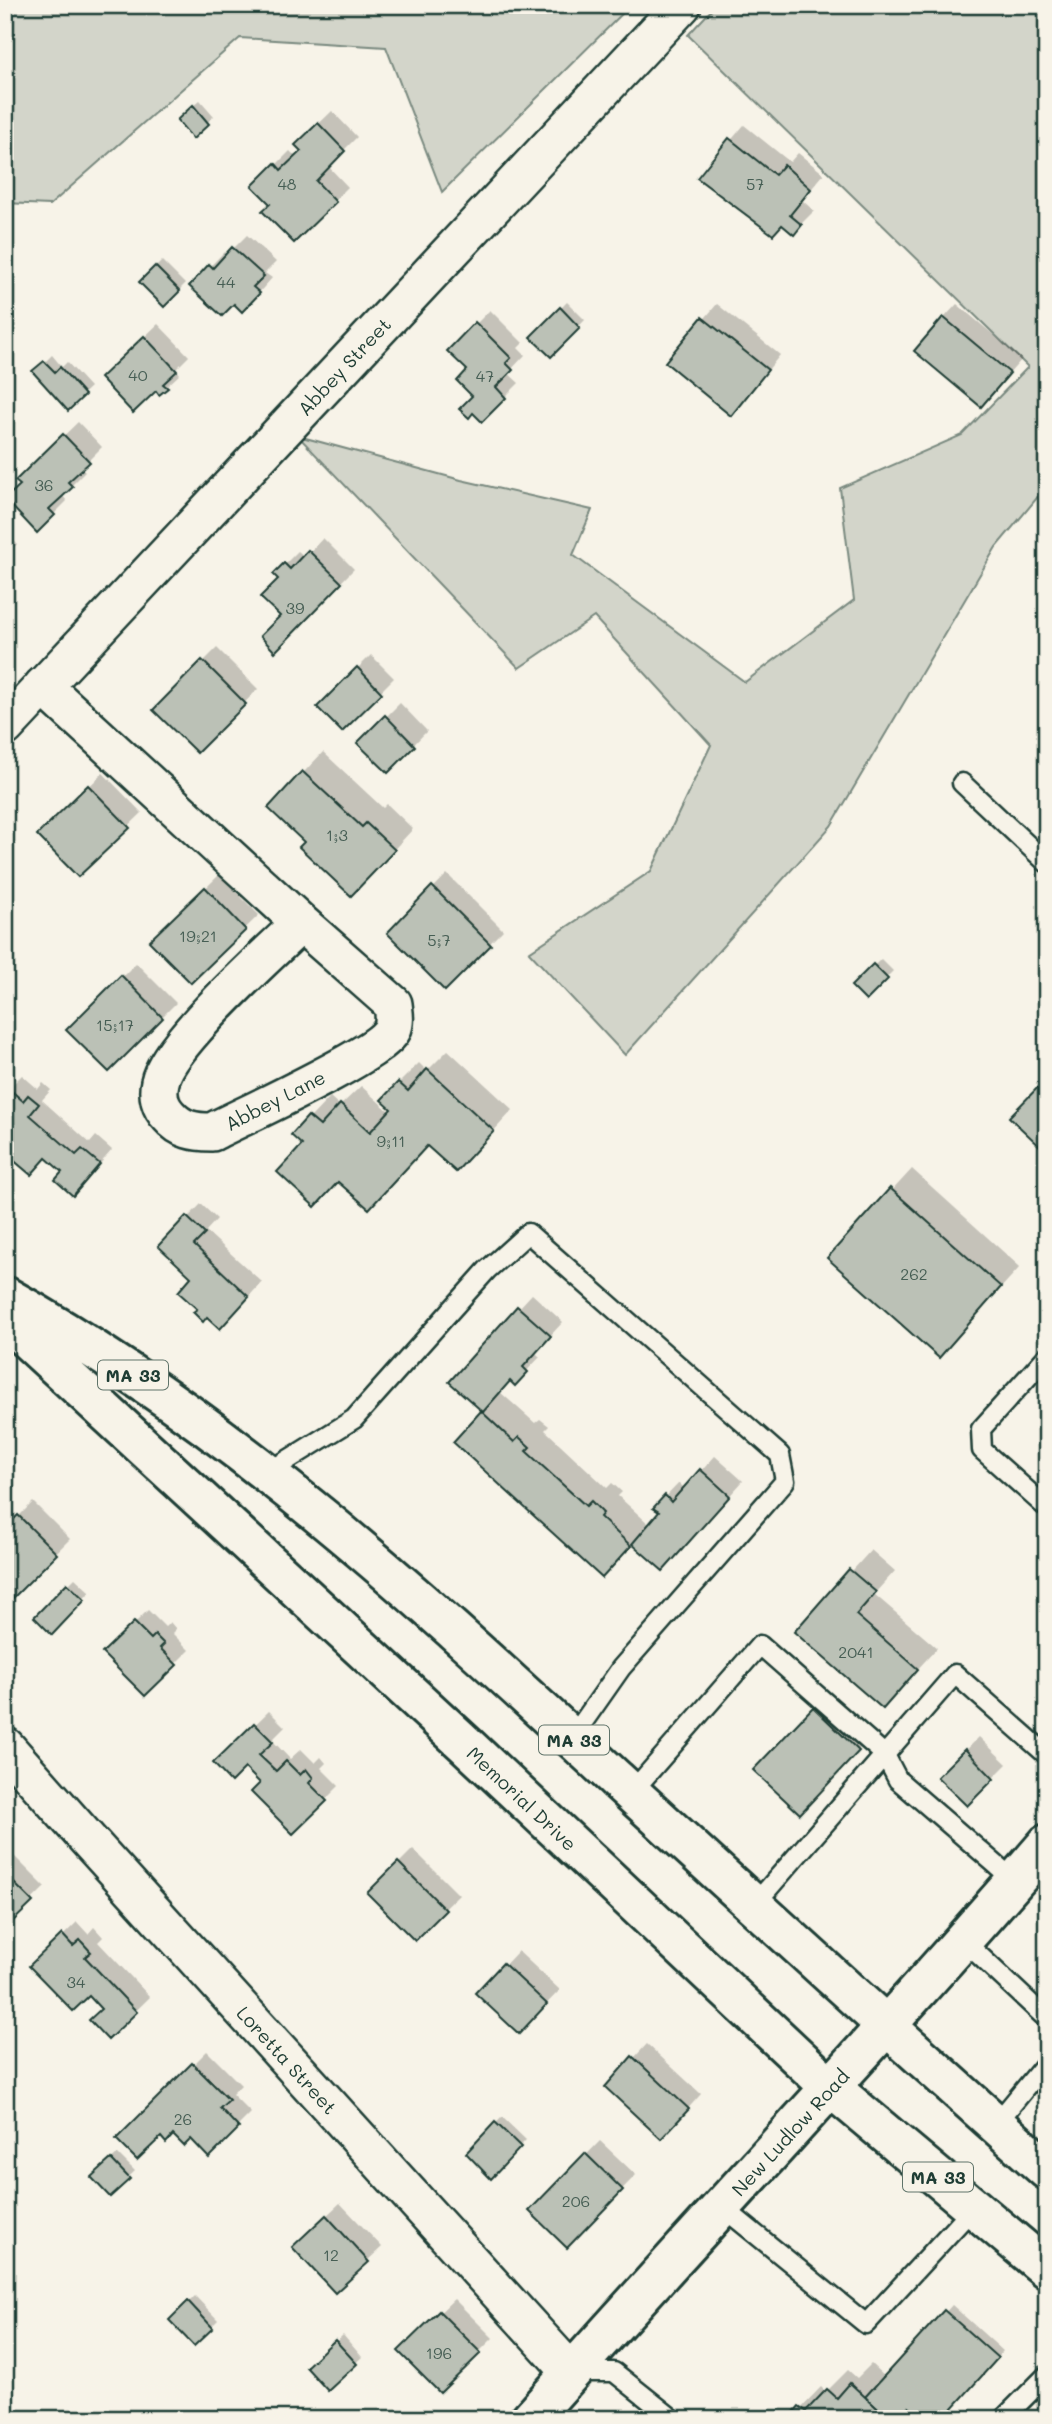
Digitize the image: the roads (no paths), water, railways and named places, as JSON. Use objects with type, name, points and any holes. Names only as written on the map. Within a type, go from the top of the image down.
[{"type":"main road","name":"MA 33","points":[[5,1296],[101,1353],[185,1411],[448,1626],[886,2027],[1047,2170]]},
{"type":"main road","name":"Memorial Drive","points":[[5,1320],[465,1744],[829,2086],[1047,2269]]},
{"type":"main road","name":"New Ludlow Road","points":[[543,2414],[571,2372],[964,1941],[1047,1843]]},
{"type":"street","name":"Abbey Street","points":[[5,727],[682,5]]},
{"type":"street","name":"Abbey Lane","points":[[43,686],[393,1004],[395,1019],[391,1032],[380,1043],[330,1073],[212,1132],[192,1132],[176,1124],[163,1110],[159,1096],[160,1080],[172,1057],[201,1021],[301,923]]},
{"type":"street","name":"Loretta Street","points":[[5,1746],[571,2372]]},
{"type":"lane","points":[[962,783],[1047,863]]},
{"type":"lane","points":[[265,1474],[354,1419],[487,1270],[528,1233],[779,1455],[785,1481],[621,1668],[572,1738]]},
{"type":"lane","points":[[1047,1356],[981,1429],[982,1450],[1047,1508]]},
{"type":"lane","points":[[631,1793],[760,1645],[886,1755],[898,1780],[1015,1881]]},
{"type":"lane","points":[[754,1905],[955,1674],[1047,1755]]},
{"type":"lane","points":[[964,1941],[1047,2019]]},
{"type":"lane","points":[[996,2124],[1047,2062]]},
{"type":"lane","points":[[721,2206],[866,2324],[974,2207]]},
{"type":"lane","points":[[571,2372],[614,2372],[673,2419]]},
{"type":"lane","points":[[1003,2419],[1047,2375]]}]
